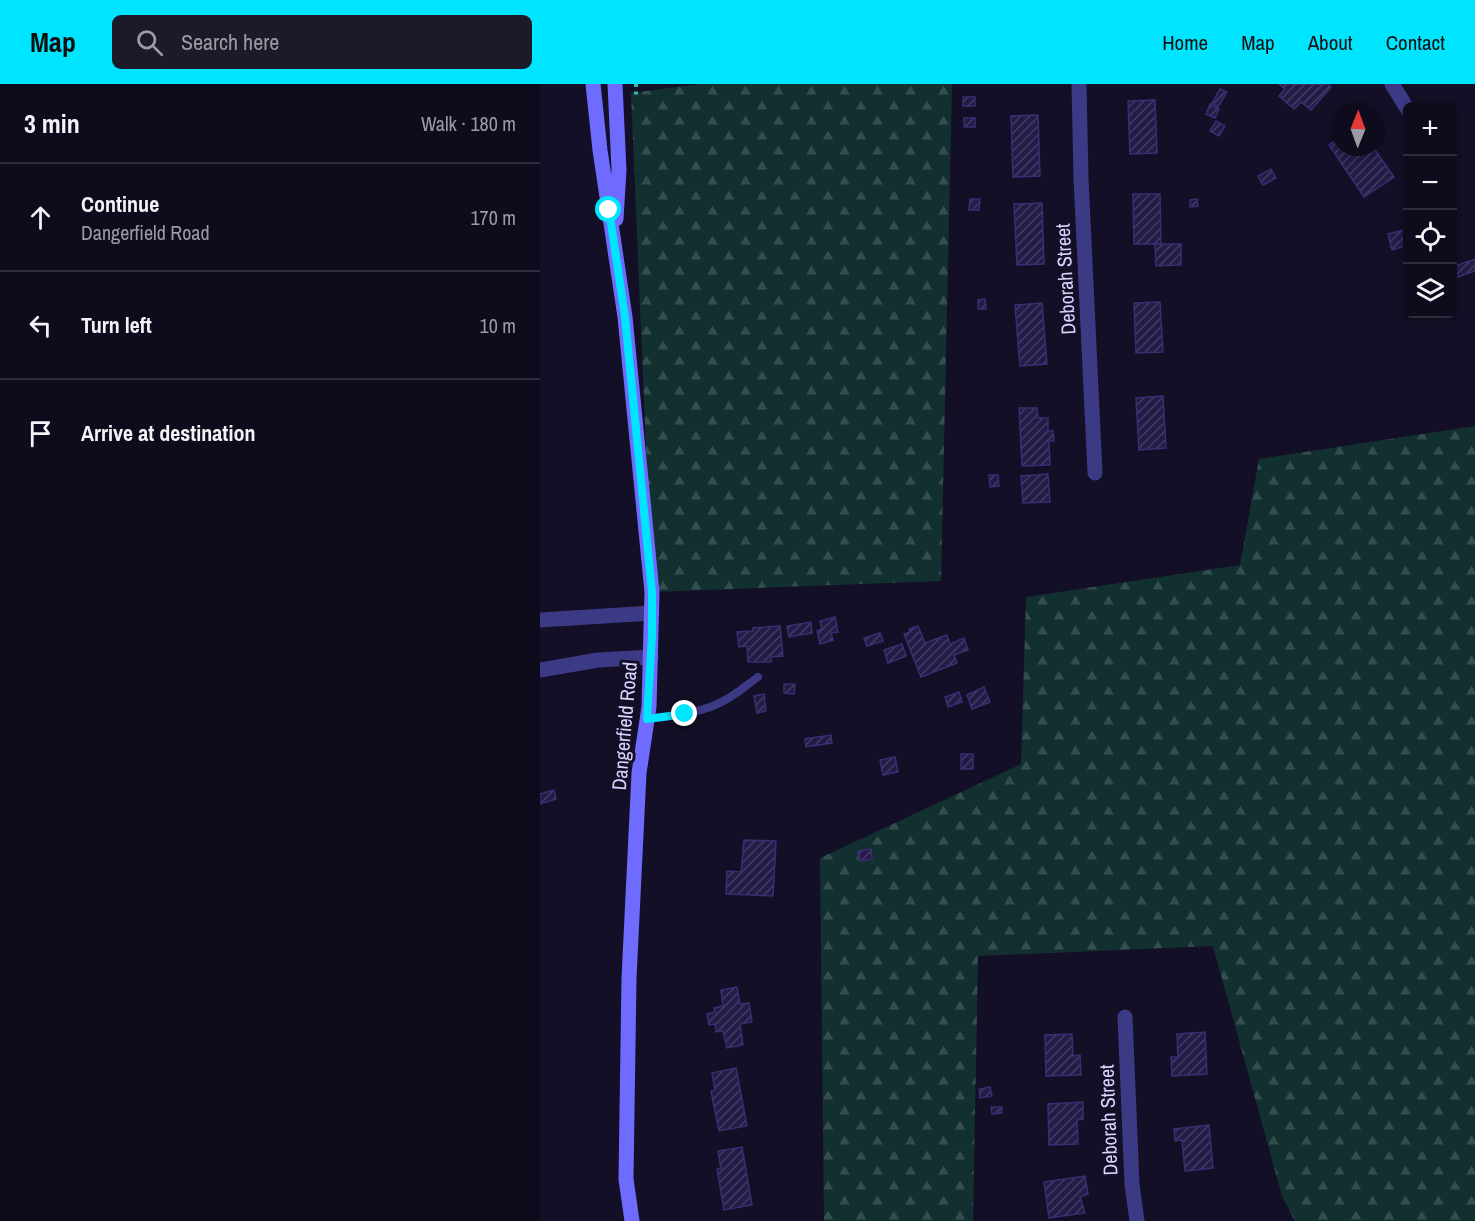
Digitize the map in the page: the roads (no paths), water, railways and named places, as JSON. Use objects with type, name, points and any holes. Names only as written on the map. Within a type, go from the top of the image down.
[{"type":"street","name":"Dangerfield Road","points":[[593,84],[600,150],[625,317],[652,592],[651,657],[647,719],[639,772],[629,978],[626,1179],[632,1221]]},
{"type":"street","name":"Dangerfield Road","points":[[614,237],[620,170],[615,84]]},
{"type":"street","name":"Deborah Street","points":[[1079,84],[1095,473]]},
{"type":"street","points":[[1392,84],[1403,103]]},
{"type":"street","points":[[540,620],[652,613]]},
{"type":"street","points":[[540,670],[598,660],[651,657]]},
{"type":"street","name":"Deborah Street","points":[[1125,1017],[1132,1184],[1137,1221]]},
{"type":"lane","points":[[647,719],[685,714],[707,708],[725,700],[758,677]]}]
